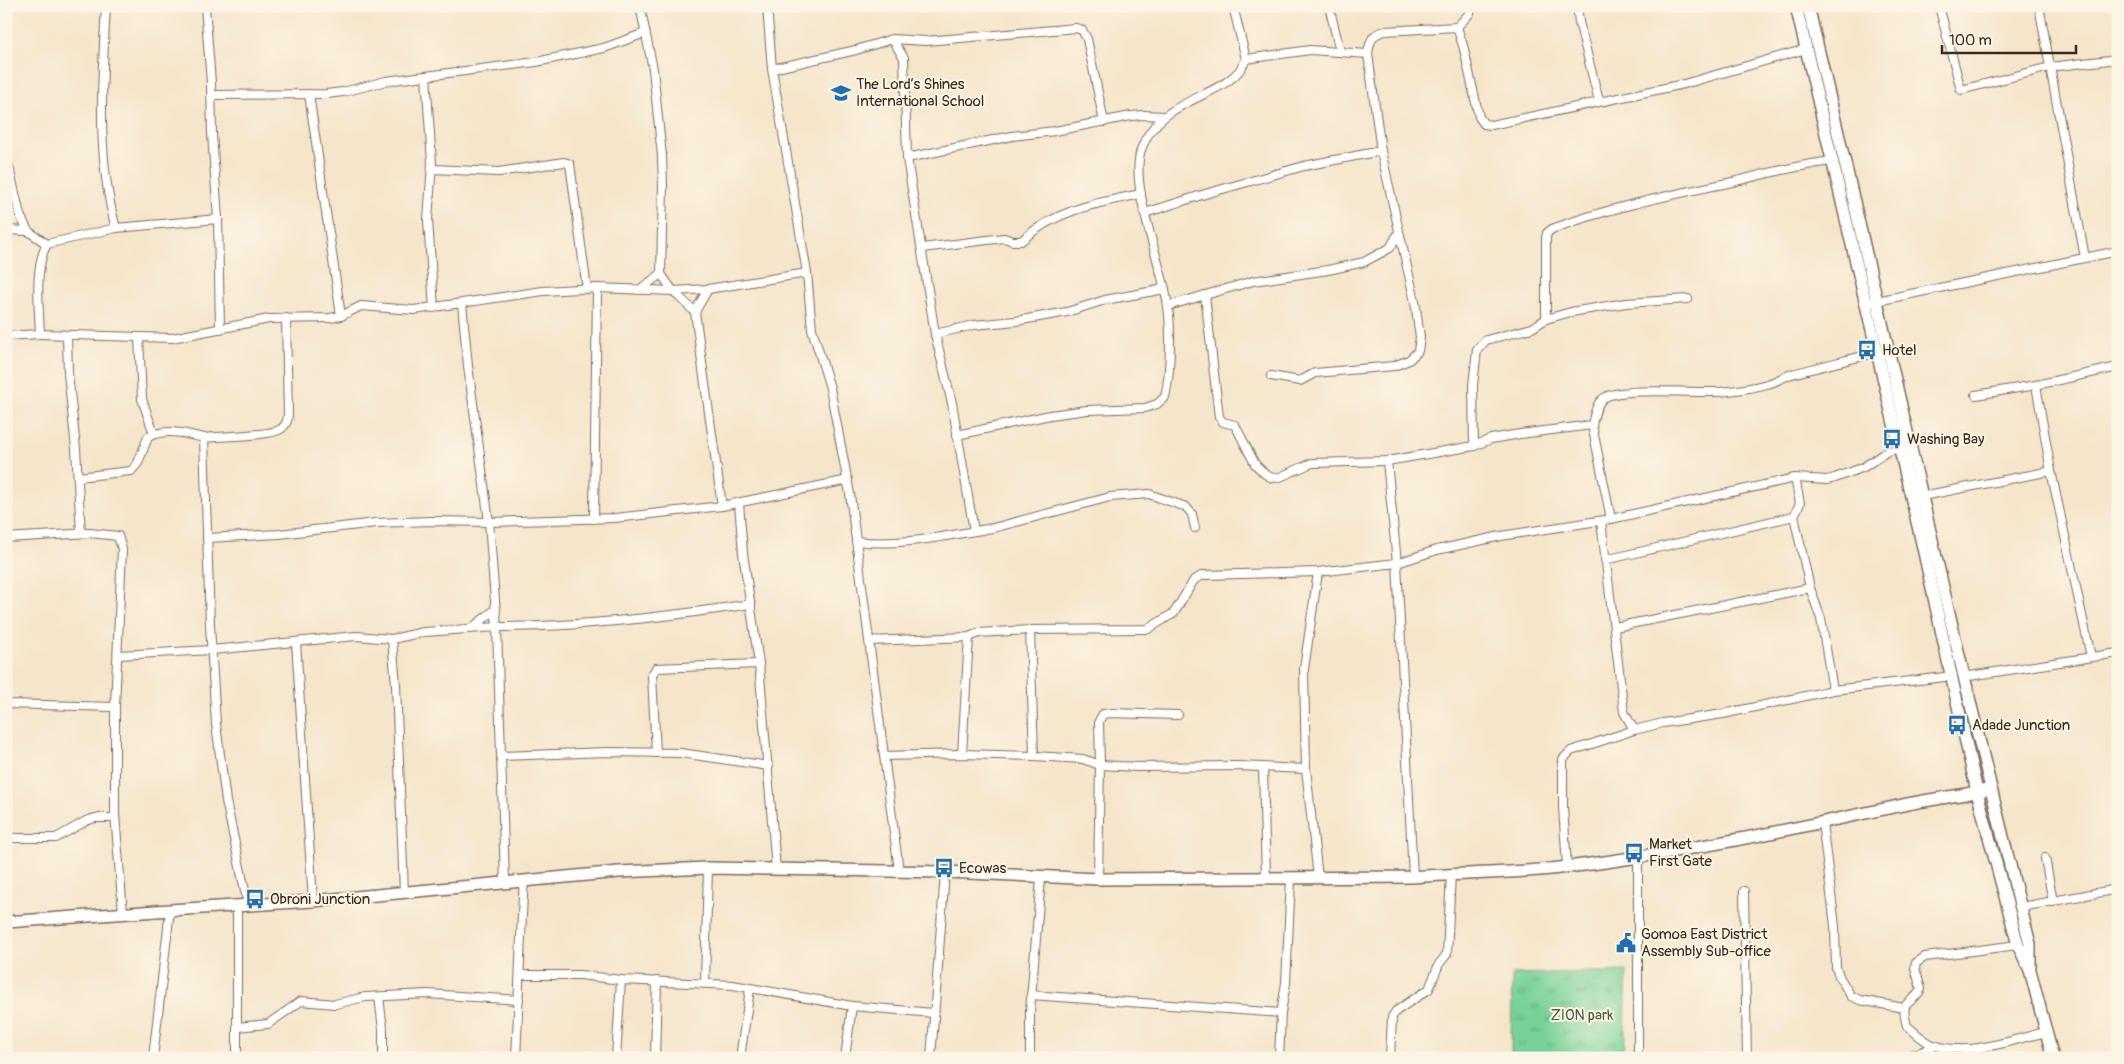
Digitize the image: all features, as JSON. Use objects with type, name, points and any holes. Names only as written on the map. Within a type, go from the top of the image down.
[{"type":"street","points":[[106,6],[102,88],[106,184],[116,228]]},
{"type":"street","points":[[204,6],[212,95],[212,134],[218,219],[220,329]]},
{"type":"street","points":[[640,6],[653,69],[662,156],[664,186],[661,274],[673,292],[696,312]]},
{"type":"street","points":[[768,6],[772,69],[807,273],[815,342],[830,388],[848,480],[899,871]]},
{"type":"street","points":[[957,435],[1087,410],[1145,408],[1157,404],[1164,397],[1167,388],[1168,306],[1141,194],[1138,163],[1142,146],[1164,116],[1176,107],[1228,82],[1243,66],[1246,59],[1233,6]]},
{"type":"street","points":[[1329,6],[1340,51]]},
{"type":"street","points":[[1270,376],[1300,382],[1315,373],[1394,366],[1409,360],[1418,351],[1420,336],[1415,302],[1381,151],[1368,54],[1370,42],[1378,33],[1457,27],[1470,13],[1472,6]]},
{"type":"street","points":[[1577,6],[1579,22],[1599,101]]},
{"type":"street","points":[[1796,6],[1878,352],[1933,596],[1991,788],[2030,944],[2030,970]]},
{"type":"street","points":[[1808,6],[1922,496],[1958,676],[1977,792],[2018,945],[2030,970],[2053,1058]]},
{"type":"street","points":[[1938,6],[1961,90],[2050,67],[2118,59]]},
{"type":"street","points":[[2039,6],[2085,258]]},
{"type":"street","points":[[1457,27],[1468,64],[1477,109],[1484,124],[1499,124],[1684,84],[1806,49]]},
{"type":"street","points":[[772,69],[856,50],[892,39],[926,41],[1068,28],[1082,30],[1087,39],[1104,122]]},
{"type":"street","points":[[212,95],[343,92],[386,81],[536,62],[604,48],[645,33]]},
{"type":"street","points":[[892,39],[904,58],[907,158],[935,334],[952,403],[974,531]]},
{"type":"street","points":[[1246,59],[1310,50],[1368,54]]},
{"type":"street","points":[[6,66],[6,77]]},
{"type":"street","points":[[426,76],[432,168],[428,220],[434,308]]},
{"type":"street","points":[[309,94],[341,316]]},
{"type":"street","points":[[907,158],[1012,136],[1055,131],[1144,115],[1164,116]]},
{"type":"street","points":[[1145,213],[1304,166],[1381,151]]},
{"type":"street","points":[[6,155],[20,214],[28,232]]},
{"type":"street","points":[[1546,319],[1546,238],[1547,232],[1552,229],[1619,207],[1782,170],[1832,161]]},
{"type":"street","points":[[432,168],[491,172],[564,162],[570,164],[587,289]]},
{"type":"street","points":[[922,248],[1004,238],[1022,241],[1042,224],[1063,214],[1081,207],[1141,194]]},
{"type":"street","points":[[6,230],[28,232],[47,244],[116,228],[218,219]]},
{"type":"street","points":[[1168,306],[1253,281],[1351,266],[1364,262],[1390,248],[1399,232]]},
{"type":"street","points":[[40,334],[40,256],[47,244]]},
{"type":"street","points":[[1390,248],[1403,254]]},
{"type":"street","points":[[1865,303],[2118,252]]},
{"type":"street","points":[[6,336],[40,334],[172,338],[251,321],[286,318],[330,318],[341,316],[361,306],[400,310],[434,308],[543,292],[597,288],[673,292],[708,289],[807,273]]},
{"type":"street","points":[[639,290],[661,274]]},
{"type":"street","points":[[594,519],[597,288]]},
{"type":"street","points":[[935,334],[974,325],[1016,321],[1067,312],[1105,300],[1165,288]]},
{"type":"street","points":[[708,289],[696,312],[722,506]]},
{"type":"street","points":[[1205,296],[1219,417],[1223,422],[1235,425],[1245,448],[1255,464],[1272,478],[1280,477],[1312,463],[1387,461],[1474,446],[1491,439],[1592,425]]},
{"type":"street","points":[[1474,446],[1474,385],[1480,344],[1486,340],[1532,328],[1546,319],[1602,306],[1688,299]]},
{"type":"street","points":[[462,304],[468,366],[489,522],[496,609],[505,882]]},
{"type":"street","points":[[78,477],[131,471],[138,464],[148,437],[160,432],[181,432],[204,438],[264,434],[274,432],[287,423],[286,318]]},
{"type":"street","points":[[67,336],[68,373],[78,477],[81,533]]},
{"type":"street","points":[[139,338],[142,399],[154,434]]},
{"type":"street","points":[[1611,520],[1592,425],[1599,404],[1604,398],[1614,394],[1642,392],[1718,392],[1747,388],[1768,384],[1822,366],[1878,352]]},
{"type":"street","points":[[1976,395],[2036,385],[2118,367]]},
{"type":"street","points":[[2036,385],[2051,472],[2091,657]]},
{"type":"street","points":[[204,438],[216,724],[242,906],[237,1058]]},
{"type":"street","points":[[869,641],[969,637],[978,633],[1030,630],[1148,629],[1174,613],[1197,577],[1318,572],[1396,563],[1437,550],[1501,536],[1611,520],[1795,478],[1827,480],[1864,467],[1886,452],[1900,448]]},
{"type":"street","points":[[1387,461],[1396,563],[1413,878]]},
{"type":"street","points":[[1922,496],[2051,472]]},
{"type":"street","points":[[1795,478],[1800,503],[1794,516],[1810,588],[1820,619],[1833,690]]},
{"type":"street","points":[[207,538],[288,533],[376,523],[594,519],[722,506],[848,480]]},
{"type":"street","points":[[856,541],[888,543],[974,531],[1003,526],[1110,498],[1148,494],[1186,507],[1192,514],[1195,528]]},
{"type":"street","points":[[739,503],[743,554],[759,664],[769,766],[776,869]]},
{"type":"street","points":[[1605,560],[1794,516]]},
{"type":"street","points":[[1601,521],[1624,712],[1634,730]]},
{"type":"street","points":[[6,538],[81,533],[101,533],[118,536],[122,549],[115,706],[115,818],[123,913]]},
{"type":"street","points":[[1318,572],[1304,669],[1306,769],[1318,878]]},
{"type":"street","points":[[1615,627],[1810,588]]},
{"type":"street","points":[[118,655],[212,650],[356,636],[392,639],[424,632],[472,628],[558,626],[652,618],[751,604]]},
{"type":"street","points":[[472,628],[496,609]]},
{"type":"street","points":[[1030,630],[1034,756]]},
{"type":"street","points":[[962,754],[969,637]]},
{"type":"street","points":[[392,639],[396,685],[404,892]]},
{"type":"street","points":[[296,642],[314,901]]},
{"type":"street","points":[[1567,867],[1563,807],[1563,759],[1571,751],[1634,730],[1663,723],[1723,714],[1833,690],[1958,676],[2118,653]]},
{"type":"street","points":[[656,753],[652,675],[656,668],[759,664]]},
{"type":"street","points":[[6,704],[115,706]]},
{"type":"street","points":[[1098,879],[1099,721],[1103,714],[1110,713],[1178,715]]},
{"type":"street","points":[[501,756],[697,754],[769,766]]},
{"type":"street","points":[[884,756],[962,754],[1034,756],[1083,759],[1100,765],[1136,767],[1238,766],[1306,769]]},
{"type":"street","points":[[1263,768],[1266,879]]},
{"type":"street","points":[[6,922],[314,901],[619,872],[708,868],[945,872],[1041,878],[1098,879],[1413,878],[1451,874],[1488,874],[1567,867],[1738,840],[1920,801],[1991,788]]},
{"type":"street","points":[[6,838],[56,838],[86,821],[95,818],[115,818]]},
{"type":"street","points":[[1822,822],[1835,926],[1836,968],[1840,978],[1852,996],[1860,1000],[1904,1008]]},
{"type":"street","points":[[1638,856],[1638,1058]]},
{"type":"street","points":[[2045,858],[2053,902]]},
{"type":"street","points":[[704,983],[708,868]]},
{"type":"street","points":[[931,1058],[945,872]]},
{"type":"street","points":[[1390,1058],[1392,1017],[1396,1011],[1429,989],[1438,964],[1447,954],[1451,874]]},
{"type":"street","points":[[1030,1058],[1031,995],[1041,878]]},
{"type":"street","points":[[1279,1058],[1281,1013],[1286,982],[1291,878]]},
{"type":"street","points":[[516,1058],[520,930],[524,880]]},
{"type":"street","points":[[2021,908],[2118,889]]},
{"type":"street","points":[[1744,891],[1747,1058]]},
{"type":"street","points":[[153,1058],[170,910]]},
{"type":"street","points":[[2018,945],[1925,957],[1919,961],[1915,968],[1921,989],[1907,1002],[1904,1008],[1907,1026],[1924,1040],[1936,1046],[1971,1049],[1998,1046],[2046,1032]]},
{"type":"street","points":[[520,975],[580,975],[622,980],[733,985],[852,1006],[933,1013]]},
{"type":"street","points":[[616,1058],[622,980]]},
{"type":"street","points":[[655,1058],[657,981]]},
{"type":"street","points":[[740,1058],[750,989]]},
{"type":"street","points":[[237,1027],[268,1024],[301,1000],[335,1004],[365,997],[428,994],[519,1000]]},
{"type":"street","points":[[1031,995],[1281,1013]]},
{"type":"street","points":[[379,997],[383,1034],[383,1058]]},
{"type":"street","points":[[845,1058],[852,1006]]},
{"type":"street","points":[[1899,1058],[1936,1046]]},
{"type":"green space","name":"ZION park","points":[[1627,971],[1624,1058],[1511,1058],[1512,974]]},
{"type":"place","name":"The Lord’s Shines International School","points":[[841,93]]},
{"type":"place","name":"Hotel","points":[[1867,350]]},
{"type":"place","name":"Washing Bay","points":[[1892,439]]},
{"type":"place","name":"Adade Junction","points":[[1957,725]]},
{"type":"place","name":"Market First Gate","points":[[1634,853]]},
{"type":"place","name":"Ecowas","points":[[944,868]]},
{"type":"place","name":"Obroni Junction","points":[[255,899]]},
{"type":"place","name":"Gomoa East District Assembly Sub-office","points":[[1626,943]]}]
